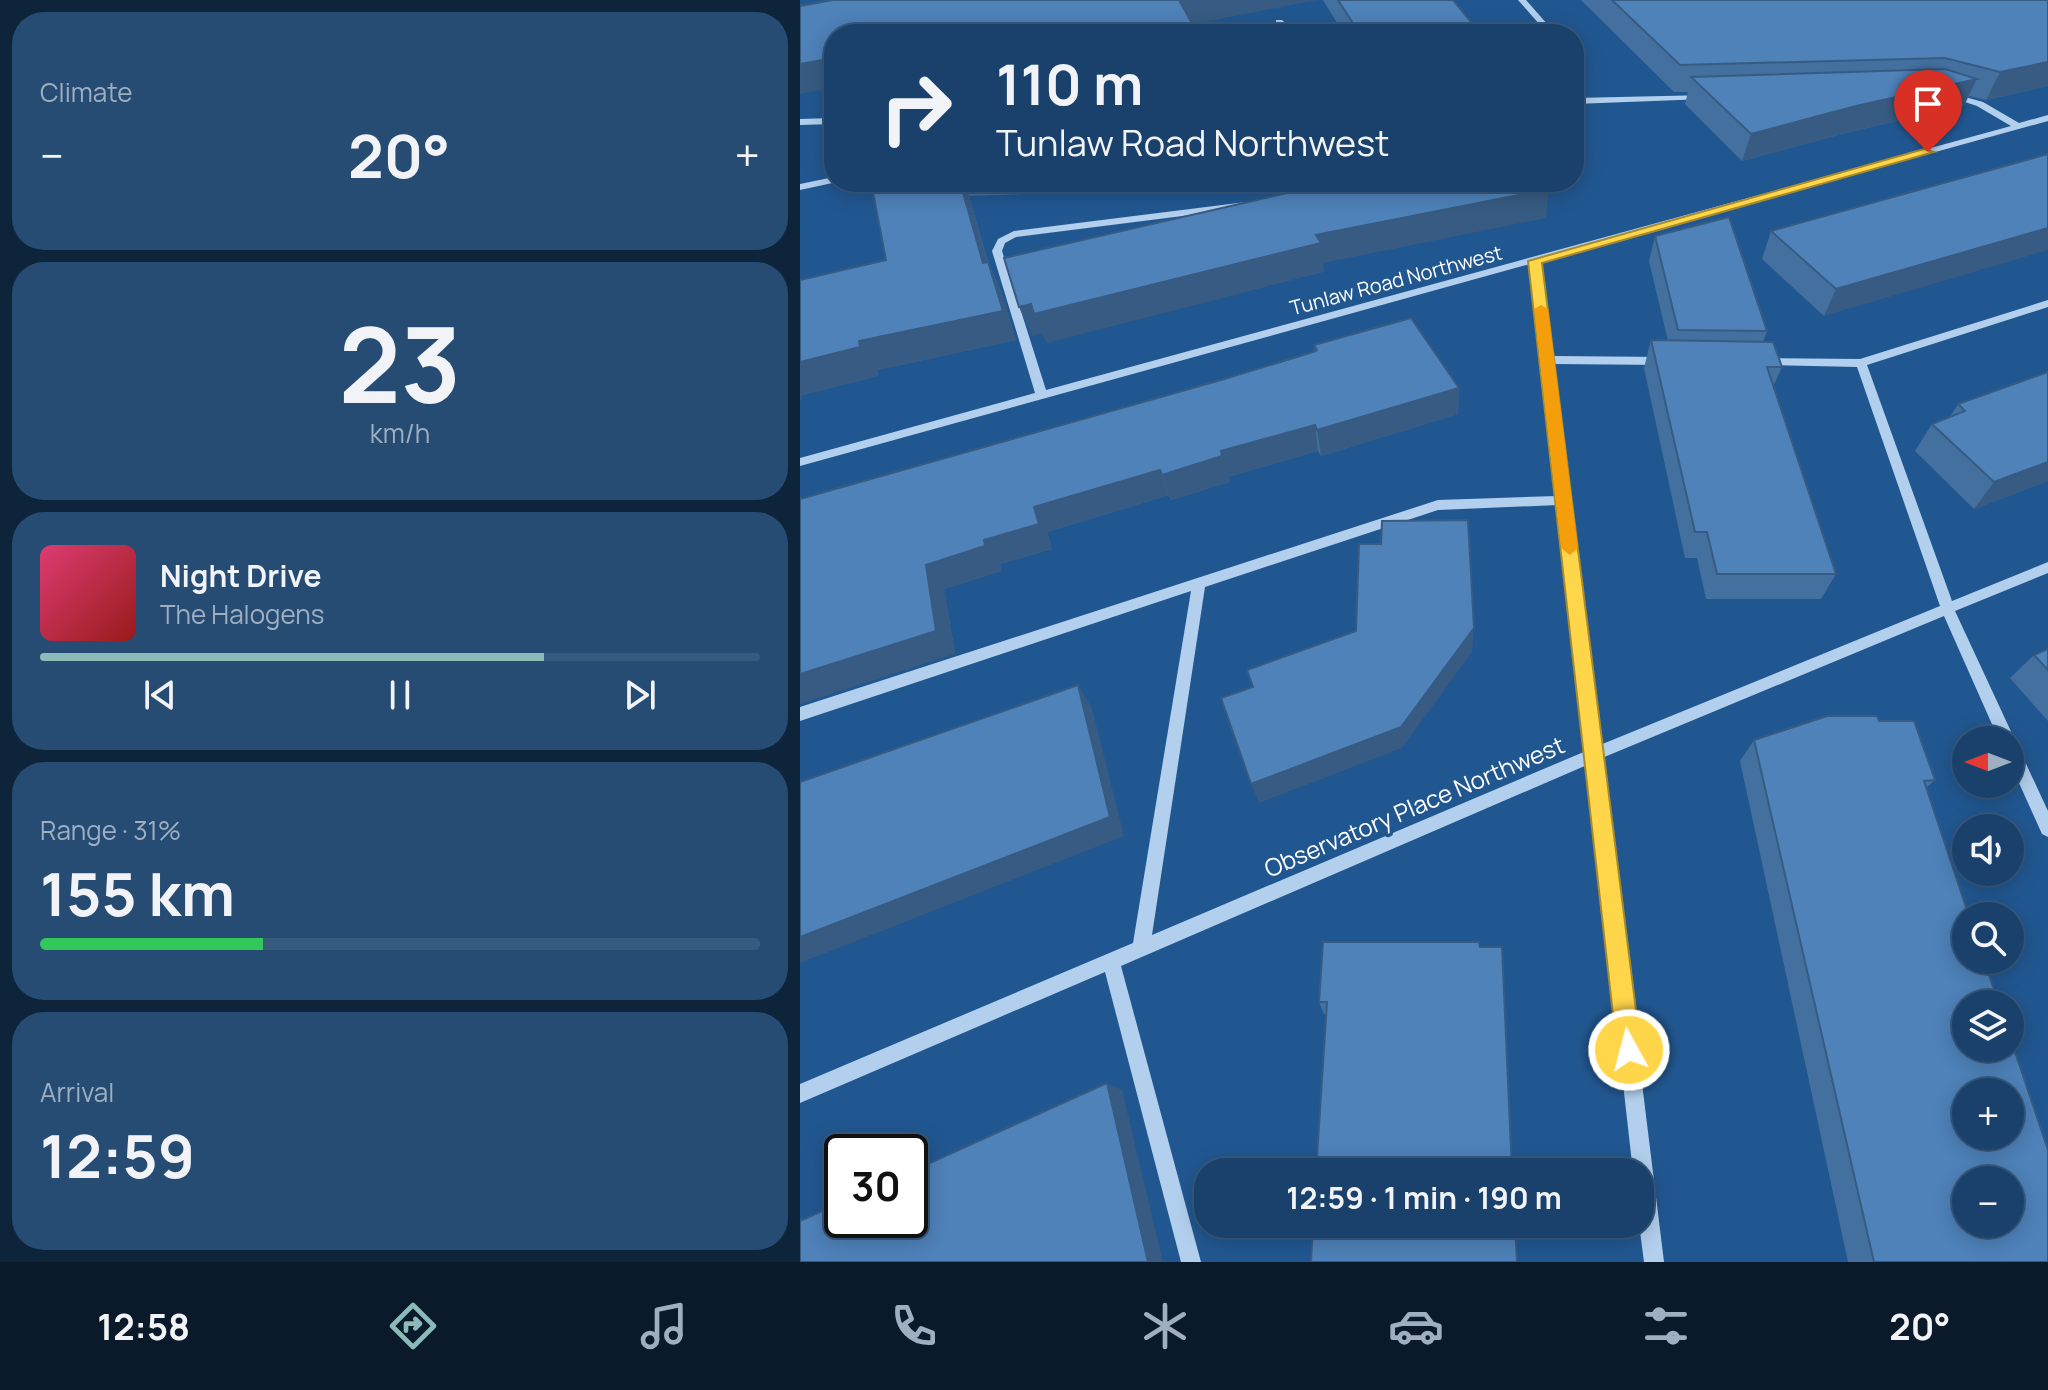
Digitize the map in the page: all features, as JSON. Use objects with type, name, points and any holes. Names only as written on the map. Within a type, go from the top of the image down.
[{"type":"street","points":[[1522,0],[1543,24]]},
{"type":"street","points":[[1933,91],[1980,104],[2019,127]]},
{"type":"street","points":[[1584,101],[1717,97]]},
{"type":"street","name":"Tunlaw Road Northwest","points":[[800,462],[2048,118]]},
{"type":"street","points":[[802,125],[824,122]]},
{"type":"street","points":[[800,187],[824,182]]},
{"type":"street","points":[[1042,396],[997,251],[1001,241],[1014,234],[1280,200],[1296,192]]},
{"type":"street","points":[[1535,261],[1654,1262]]},
{"type":"street","points":[[1754,361],[1861,363],[2048,303]]},
{"type":"street","points":[[1547,360],[1678,361]]},
{"type":"street","points":[[1861,363],[1948,610],[2001,726]]},
{"type":"street","points":[[800,714],[1438,505],[1564,500]]},
{"type":"street","name":"Observatory Place Northwest","points":[[800,1094],[1594,755],[2048,567]]},
{"type":"street","points":[[1141,948],[1199,583]]},
{"type":"street","points":[[2024,777],[2048,829]]},
{"type":"street","points":[[1111,962],[1191,1262]]},
{"type":"building","points":[[833,0],[1179,0],[1192,24],[824,24],[824,60],[800,64],[800,6]]},
{"type":"building","points":[[1338,0],[1453,0],[1473,24],[1354,24]]},
{"type":"building","points":[[1612,0],[2048,0],[2048,62],[2000,72],[1945,58],[1680,65]]},
{"type":"building","points":[[1945,69],[1977,79],[1751,134],[1691,77]]},
{"type":"building","points":[[2048,154],[2048,228],[1836,289],[1771,231]]},
{"type":"building","points":[[873,192],[963,192],[983,263],[988,262],[1003,311],[859,341],[860,347],[800,362],[800,280],[886,260]]},
{"type":"building","points":[[1291,192],[1534,192],[1316,235],[1321,243],[1034,314],[1031,304],[1019,307],[1004,258]]},
{"type":"building","points":[[1729,217],[1767,331],[1678,330],[1655,236]]},
{"type":"building","points":[[1411,318],[1459,388],[1317,430],[1315,425],[1221,451],[1222,456],[1162,475],[1160,470],[1034,507],[1039,524],[984,540],[985,546],[926,565],[936,631],[800,674],[800,499],[1221,380],[1313,352],[1317,350],[1314,345]]},
{"type":"building","points":[[1651,340],[1773,342],[1782,367],[1767,367],[1836,574],[1717,574],[1707,532],[1695,532]]},
{"type":"building","points":[[2048,372],[2048,462],[1994,482],[1932,424],[1965,411],[1958,404]]},
{"type":"building","points":[[1468,520],[1474,628],[1401,727],[1251,784],[1221,698],[1253,687],[1247,670],[1356,631],[1359,544],[1381,544],[1382,521]]},
{"type":"building","points":[[2048,649],[2048,670],[2034,655]]},
{"type":"building","points":[[1078,685],[1110,817],[800,937],[800,782]]},
{"type":"building","points":[[1827,716],[1877,716],[1879,721],[1914,721],[1935,780],[1924,781],[1952,865],[1952,886],[1959,886],[1964,902],[1952,902],[1952,974],[1989,974],[1994,990],[1952,990],[1952,1062],[2018,1062],[2024,1078],[1952,1078],[1952,1150],[2024,1150],[2024,1079],[2048,1150],[2048,1262],[1874,1262],[1754,740]]},
{"type":"building","points":[[1323,942],[1479,942],[1480,947],[1502,947],[1511,1158],[1317,1158],[1327,1002],[1319,1002]]},
{"type":"building","points":[[1107,1083],[1148,1262],[800,1262],[800,1221],[824,1210],[824,1238],[928,1238],[928,1164]]},
{"type":"building","points":[[1312,1238],[1516,1238],[1517,1262],[1311,1262]]},
{"type":"slow traffic","points":[[1541,309],[1570,548]]},
{"type":"route","points":[[1629,1050],[1535,261],[1928,152]]}]
